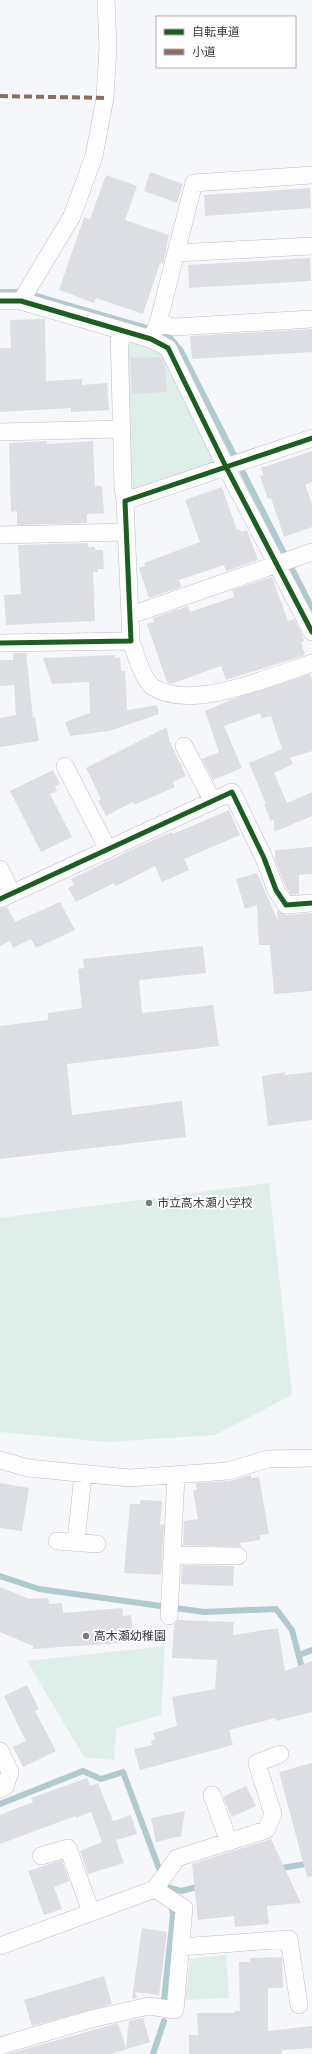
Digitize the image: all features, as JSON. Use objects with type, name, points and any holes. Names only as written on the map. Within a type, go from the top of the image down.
[{"type":"street","points":[[25,294],[72,216],[94,156],[105,98],[108,47],[106,0]]},
{"type":"street","points":[[151,339],[158,323],[194,184],[312,175]]},
{"type":"street","points":[[176,253],[312,246]]},
{"type":"street","points":[[0,301],[25,294],[119,330],[151,339],[168,348],[234,464],[284,562],[312,632]]},
{"type":"street","points":[[158,323],[174,327],[312,319]]},
{"type":"street","points":[[119,330],[123,487],[127,532],[131,640],[142,669],[152,687],[170,695],[197,696],[230,690],[312,663]]},
{"type":"street","points":[[0,432],[122,429]]},
{"type":"street","points":[[125,501],[312,438]]},
{"type":"street","points":[[0,535],[127,532]]},
{"type":"street","points":[[131,615],[312,552]]},
{"type":"street","points":[[0,643],[131,640]]},
{"type":"street","points":[[184,746],[212,800]]},
{"type":"street","points":[[65,766],[107,848]]},
{"type":"street","points":[[0,869],[6,896],[107,848],[232,792],[264,858],[276,890],[286,905],[312,903]]},
{"type":"street","points":[[0,1460],[28,1468],[130,1478],[176,1476],[228,1471],[268,1459],[312,1461]]},
{"type":"street","points":[[76,1543],[83,1474]]},
{"type":"street","points":[[170,1610],[176,1476]]},
{"type":"street","points":[[57,1541],[97,1544]]},
{"type":"street","points":[[172,1555],[238,1556]]},
{"type":"street","points":[[0,1751],[10,1772],[5,1787],[0,1789]]},
{"type":"street","points":[[165,1888],[177,1858],[266,1830],[273,1814],[257,1763],[280,1754]]},
{"type":"street","points":[[212,1795],[228,1842]]},
{"type":"street","points":[[41,1856],[68,1848],[91,1912]]},
{"type":"street","points":[[0,1946],[91,1912],[165,1888]]},
{"type":"street","points":[[0,2046],[91,2019],[149,2006],[175,2010],[184,1908],[165,1888]]},
{"type":"street","points":[[181,1947],[289,1939],[298,2005]]},
{"type":"shaded area","points":[[132,341],[154,346],[167,356],[221,464],[136,493],[128,487],[125,349]]},
{"type":"shaded area","points":[[269,1183],[292,1395],[215,1435],[107,1442],[0,1432],[0,1218]]},
{"type":"shaded area","points":[[165,1646],[161,1715],[116,1728],[114,1760],[84,1757],[27,1661]]},
{"type":"shaded area","points":[[226,1955],[229,1998],[185,2000],[190,1959]]},
{"type":"building","points":[[150,172],[183,184],[177,203],[144,191]]},
{"type":"building","points":[[106,175],[137,186],[125,220],[169,235],[163,264],[160,263],[143,314],[96,298],[94,303],[59,290],[84,217],[90,219]]},
{"type":"building","points":[[310,188],[311,208],[205,216],[204,195]]},
{"type":"building","points":[[310,258],[311,281],[189,288],[188,265]]},
{"type":"building","points":[[45,319],[46,381],[82,379],[82,385],[107,383],[109,410],[71,412],[71,408],[0,412],[0,348],[11,348],[10,320]]},
{"type":"building","points":[[312,329],[312,352],[192,359],[190,336]]},
{"type":"building","points":[[161,357],[165,366],[167,392],[132,394],[130,358]]},
{"type":"building","points":[[47,441],[47,444],[93,441],[95,486],[102,486],[104,513],[87,514],[87,523],[17,525],[17,511],[11,512],[9,443]]},
{"type":"building","points":[[312,451],[312,482],[305,485],[312,504],[312,527],[284,537],[271,498],[268,499],[260,476],[263,475],[261,468]]},
{"type":"building","points":[[222,487],[237,530],[240,529],[241,532],[247,530],[258,560],[226,571],[224,565],[179,580],[181,587],[149,598],[139,568],[145,566],[144,563],[200,542],[185,500]]},
{"type":"building","points":[[88,543],[88,547],[95,547],[95,550],[103,550],[104,569],[97,569],[98,572],[93,572],[95,621],[6,625],[4,595],[21,594],[18,545]]},
{"type":"building","points":[[272,577],[288,621],[294,619],[302,634],[304,641],[301,642],[305,655],[226,680],[221,666],[171,684],[167,682],[147,624],[154,622],[153,618],[188,606],[190,612],[234,597],[232,590]]},
{"type":"building","points":[[13,653],[26,653],[33,718],[35,717],[39,741],[0,747],[0,718],[16,715],[14,685],[0,686],[0,660],[13,660]]},
{"type":"building","points":[[115,655],[115,658],[120,657],[121,671],[125,671],[127,710],[157,705],[159,714],[109,731],[70,736],[65,722],[90,713],[89,682],[52,684],[43,658]]},
{"type":"building","points":[[310,674],[312,679],[312,751],[290,758],[293,764],[274,773],[287,803],[312,792],[312,816],[274,832],[274,820],[271,821],[264,805],[266,804],[249,763],[282,749],[271,716],[262,718],[260,713],[224,726],[242,768],[213,780],[202,759],[219,752],[205,711],[233,699]]},
{"type":"building","points":[[167,727],[169,740],[186,776],[173,782],[175,787],[134,805],[133,802],[106,816],[98,801],[101,799],[86,768]]},
{"type":"building","points":[[53,770],[60,784],[55,786],[57,791],[50,794],[72,837],[41,852],[10,791]]},
{"type":"building","points":[[229,810],[240,835],[184,859],[189,870],[162,882],[155,866],[116,886],[114,883],[76,902],[68,888],[74,885],[71,879],[137,847],[172,832],[173,834]]},
{"type":"building","points":[[312,847],[312,874],[299,875],[299,894],[291,895],[285,885],[275,860],[275,850]]},
{"type":"building","points":[[257,873],[278,921],[277,910],[286,915],[312,913],[312,991],[274,994],[270,945],[259,945],[257,905],[245,909],[236,879]]},
{"type":"building","points":[[60,902],[75,930],[36,948],[31,939],[13,948],[10,941],[0,946],[0,909],[7,907],[15,922]]},
{"type":"building","points":[[203,946],[206,973],[139,980],[142,1013],[213,1005],[219,1046],[67,1064],[72,1115],[182,1101],[186,1137],[0,1159],[0,1026],[48,1020],[48,1013],[82,1008],[78,969],[84,968],[83,959]]},
{"type":"building","points":[[285,1072],[285,1075],[312,1072],[312,1120],[268,1126],[262,1076]]},
{"type":"building","points":[[251,1475],[251,1478],[259,1477],[269,1534],[260,1535],[260,1540],[240,1543],[241,1547],[183,1545],[184,1521],[198,1519],[193,1490],[197,1490],[196,1483],[229,1481]]},
{"type":"building","points":[[0,1483],[29,1488],[22,1531],[0,1528]]},
{"type":"building","points":[[141,1500],[162,1501],[160,1525],[164,1524],[161,1575],[124,1573],[130,1504],[140,1504]]},
{"type":"building","points":[[182,1565],[234,1566],[233,1586],[181,1584]]},
{"type":"building","points":[[0,1587],[29,1599],[48,1598],[49,1604],[62,1603],[63,1613],[122,1608],[123,1616],[131,1615],[134,1642],[33,1649],[33,1646],[0,1632]]},
{"type":"building","points":[[178,1620],[234,1622],[233,1635],[278,1628],[285,1671],[312,1661],[312,1712],[276,1721],[275,1718],[229,1730],[233,1745],[140,1770],[134,1749],[152,1745],[151,1741],[155,1739],[153,1733],[177,1726],[172,1697],[215,1689],[217,1660],[172,1658],[174,1625]]},
{"type":"building","points":[[27,1685],[39,1709],[35,1711],[56,1751],[23,1767],[13,1747],[26,1741],[4,1696]]},
{"type":"building","points":[[312,1763],[312,1876],[307,1877],[279,1772]]},
{"type":"building","points":[[87,1778],[90,1786],[98,1783],[113,1821],[131,1815],[137,1834],[116,1840],[124,1863],[88,1874],[80,1851],[102,1842],[91,1812],[76,1818],[75,1816],[0,1844],[0,1815],[33,1802],[31,1798]]},
{"type":"building","points":[[246,1786],[256,1806],[232,1817],[223,1797]]},
{"type":"building","points":[[185,1811],[181,1836],[156,1842],[151,1818]]},
{"type":"building","points":[[271,1839],[301,1903],[267,1906],[269,1924],[235,1927],[234,1916],[198,1920],[192,1864]]},
{"type":"building","points":[[62,1860],[69,1881],[54,1887],[62,1909],[44,1915],[28,1871]]},
{"type":"building","points":[[142,1928],[167,1932],[159,1995],[135,1992],[137,1998],[132,1999]]},
{"type":"building","points":[[282,1957],[283,1988],[268,1988],[268,2031],[312,2026],[312,2048],[282,2050],[282,2054],[189,2054],[189,2035],[198,2035],[197,2013],[235,2013],[235,2011],[240,2011],[239,1962],[250,1962],[250,1958]]},
{"type":"building","points":[[104,1976],[112,2004],[32,2026],[24,2000]]},
{"type":"building","points":[[143,2018],[150,2042],[111,2054],[8,2054],[118,2023],[126,2048],[129,2021]]},
{"type":"waterway","points":[[0,292],[22,292],[167,334],[181,351],[312,608]]},
{"type":"waterway","points":[[0,1576],[39,1589],[204,1612],[276,1609],[292,1630],[303,1672]]},
{"type":"waterway","points":[[299,1655],[312,1650]]},
{"type":"waterway","points":[[0,1804],[83,1771],[101,1779],[123,1772],[169,1895]]},
{"type":"waterway","points":[[276,1869],[312,1863]]},
{"type":"waterway","points":[[168,1887],[181,1891],[201,1886]]},
{"type":"waterway","points":[[164,2000],[173,1915],[171,1904]]},
{"type":"waterway","points":[[153,2054],[164,2021]]},
{"type":"marked path","points":[[0,96],[105,98]]},
{"type":"cycle path","points":[[0,301],[21,301],[151,339],[168,348],[226,467],[312,632]]},
{"type":"cycle path","points":[[0,643],[131,641],[125,501],[312,438]]},
{"type":"cycle path","points":[[0,899],[232,792],[264,858],[276,890],[286,905],[312,903]]},
{"type":"place","name":"市立高木瀬小学校","points":[[149,1203]]},
{"type":"place","name":"高木瀬幼稚園","points":[[86,1636]]}]
